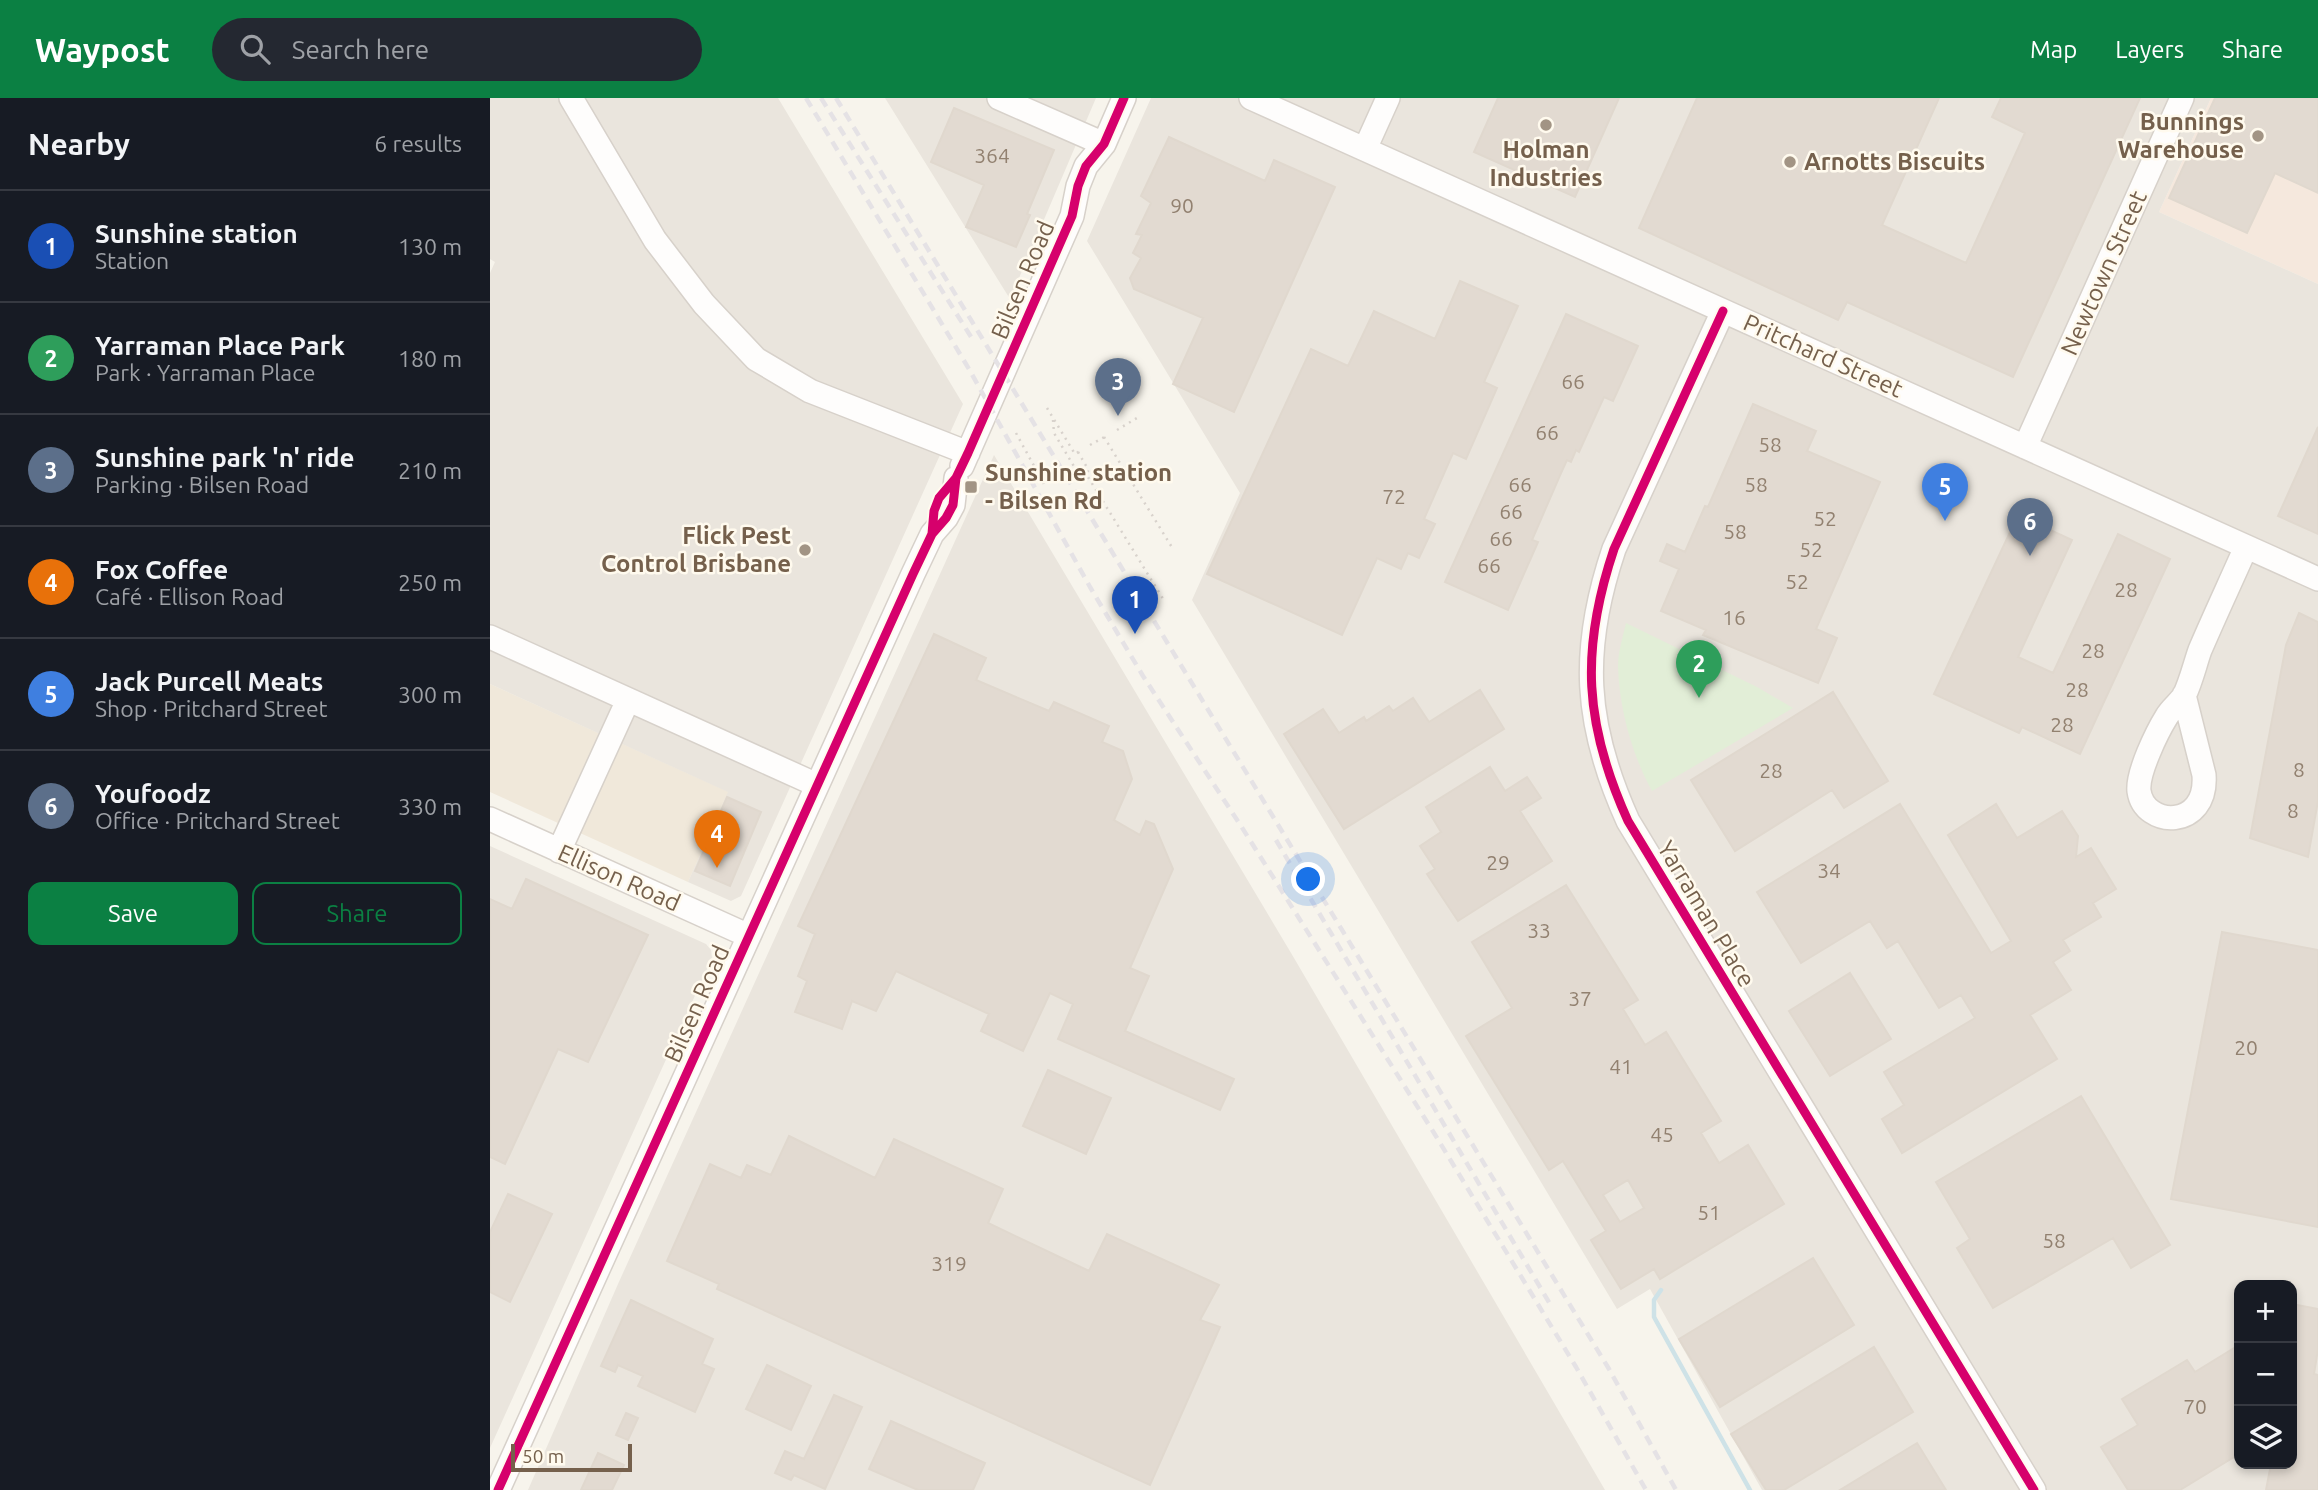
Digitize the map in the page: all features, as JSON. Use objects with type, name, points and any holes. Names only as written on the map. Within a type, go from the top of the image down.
[{"type":"street","points":[[570,98],[655,240],[704,304],[756,359],[810,391],[968,453]]},
{"type":"street","points":[[999,98],[1104,144]]},
{"type":"street","name":"Bilsen Road","points":[[498,1490],[932,534],[934,511],[939,498],[956,478],[968,453],[1072,216],[1078,186],[1086,166],[1104,144],[1124,98]]},
{"type":"street","name":"Pritchard Street","points":[[1251,98],[2318,579]]},
{"type":"street","points":[[1364,149],[1388,98]]},
{"type":"street","name":"Newtown Street","points":[[2025,447],[2182,98]]},
{"type":"street","name":"Yarraman Place","points":[[1723,311],[1614,549],[1604,578],[1592,636],[1591,668],[1592,708],[1600,748],[1611,784],[1628,821],[2035,1490]]},
{"type":"street","points":[[2184,695],[2205,787],[2202,798],[2190,814],[2180,818],[2167,817],[2156,813],[2143,802],[2139,792],[2144,765],[2167,715],[2184,695],[2246,547]]},
{"type":"street","points":[[490,637],[817,785]]},
{"type":"street","points":[[559,851],[628,700]]},
{"type":"street","name":"Ellison Road","points":[[490,819],[749,936]]},
{"type":"path","points":[[1047,408],[1075,454],[1080,451],[1088,477],[1165,602]]},
{"type":"path","points":[[1052,416],[1054,433],[1075,468]]},
{"type":"path","points":[[1117,430],[1137,418]]},
{"type":"path","points":[[1016,433],[1045,486]]},
{"type":"path","points":[[1090,445],[1106,436],[1173,549]]},
{"type":"shaded area","points":[[490,98],[778,98],[963,404],[741,896],[731,901],[688,882],[728,792],[490,684],[490,273],[495,262],[490,259]]},
{"type":"shaded area","points":[[885,98],[1096,98],[1010,299]]},
{"type":"shaded area","points":[[1151,98],[2211,98],[2159,212],[2318,284],[2318,1490],[1762,1490],[1650,1289],[1617,1309],[1192,600],[1240,493],[1087,241]]},
{"type":"shaded area","name":"Bunnings Warehouse","points":[[2211,98],[2318,98],[2318,284],[2159,212]]},
{"type":"shaded area","points":[[994,455],[1294,958],[1605,1490],[528,1490],[618,1284]]},
{"type":"shaded area","points":[[490,684],[729,792],[688,882],[490,792]]},
{"type":"shaded area","points":[[490,846],[706,944],[711,950],[712,958],[490,1448]]},
{"type":"green space","points":[[1626,623],[1757,687],[1793,708],[1652,791],[1633,747],[1621,698],[1618,661]]},
{"type":"building","name":"Holman Industries","points":[[1498,98],[1619,98],[1575,197],[1474,152]]},
{"type":"building","points":[[1697,98],[1939,98],[1882,225],[1966,263],[2025,133],[1992,117],[2001,98],[2140,98],[2013,377],[1847,302],[1838,320],[1639,228]]},
{"type":"building","name":"Bunnings Warehouse","points":[[2215,98],[2318,98],[2318,193],[2275,173],[2247,233],[2169,198]]},
{"type":"building","points":[[954,108],[1054,150],[1016,247],[966,227],[984,185],[931,162]]},
{"type":"building","points":[[1169,137],[1265,181],[1274,160],[1335,187],[1234,412],[1173,384],[1203,318],[1134,289],[1130,278],[1141,258],[1133,253],[1142,235],[1136,234],[1151,203],[1141,196]]},
{"type":"building","points":[[1460,281],[1518,306],[1484,382],[1497,388],[1466,459],[1453,453],[1424,519],[1435,524],[1419,558],[1408,553],[1401,569],[1377,558],[1342,635],[1207,574],[1311,349],[1348,366],[1374,311],[1435,339]]},
{"type":"building","points":[[1566,314],[1638,346],[1613,401],[1604,397],[1579,452],[1576,450],[1571,462],[1567,460],[1532,540],[1538,542],[1508,610],[1445,582]]},
{"type":"building","points":[[1753,404],[1816,431],[1807,451],[1880,482],[1816,629],[1837,638],[1818,683],[1703,635],[1706,630],[1661,611],[1679,569],[1660,561],[1667,544],[1685,552],[1705,506],[1708,507]]},
{"type":"building","points":[[2318,427],[2318,534],[2278,516]]},
{"type":"building","points":[[2018,515],[2072,540],[2018,657],[2053,673],[2118,534],[2170,559],[2080,754],[2022,727],[2019,733],[1934,694]]},
{"type":"building","points":[[2299,613],[2318,622],[2318,801],[2308,857],[2250,838],[2286,645]]},
{"type":"building","points":[[934,634],[986,658],[976,680],[1049,711],[1054,702],[1109,726],[1102,742],[1123,751],[1132,779],[1114,820],[1140,835],[1146,821],[1154,824],[1173,869],[1130,968],[1149,976],[1125,1031],[1234,1079],[1220,1110],[1058,1039],[1073,1004],[1050,993],[1023,1051],[981,1031],[989,1014],[896,971],[876,1011],[852,1001],[842,1029],[795,1012],[807,981],[798,976],[815,934],[798,926]]},
{"type":"building","points":[[1480,690],[1504,729],[1344,829],[1284,734],[1323,709],[1339,733],[1364,717],[1366,721],[1389,706],[1393,711],[1413,698],[1429,722]]},
{"type":"building","points":[[1833,692],[1888,781],[1844,808],[1832,790],[1735,851],[1691,780]]},
{"type":"building","points":[[1490,767],[1505,791],[1527,777],[1541,798],[1520,811],[1552,861],[1458,921],[1427,874],[1435,869],[1420,846],[1441,832],[1426,807]]},
{"type":"building","points":[[727,797],[761,812],[730,886],[695,871]]},
{"type":"building","points":[[1900,804],[1991,953],[2011,941],[1948,835],[1996,804],[2017,838],[2062,811],[2078,836],[2076,857],[2091,848],[2116,889],[2093,903],[2101,917],[2063,940],[2070,951],[2053,962],[2071,990],[2030,1015],[2057,1059],[1902,1153],[1882,1119],[1904,1105],[1884,1072],[1975,1018],[1961,995],[1939,1008],[1898,941],[1887,948],[1870,921],[1801,963],[1757,892]]},
{"type":"building","points":[[526,879],[648,935],[588,1062],[558,1049],[505,1164],[490,1157],[490,899],[512,909]]},
{"type":"building","points":[[1566,885],[1638,1000],[1623,1009],[1645,1045],[1666,1032],[1721,1121],[1701,1133],[1719,1163],[1748,1145],[1784,1204],[1660,1279],[1654,1269],[1621,1289],[1591,1240],[1606,1231],[1563,1161],[1549,1170],[1466,1036],[1512,1008],[1472,942]],"holes":[[[1628,1180],[1644,1208],[1620,1222],[1603,1195]]]},
{"type":"building","points":[[2222,932],[2318,950],[2318,1227],[2171,1199]]},
{"type":"building","points":[[1850,973],[1891,1039],[1830,1076],[1789,1011]]},
{"type":"building","points":[[1048,1070],[1111,1098],[1086,1154],[1023,1126]]},
{"type":"building","points":[[2081,1096],[2170,1245],[2131,1268],[2113,1238],[1993,1308],[1957,1248],[1970,1239],[1936,1182]]},
{"type":"building","points":[[789,1136],[875,1178],[894,1139],[1003,1189],[988,1223],[1089,1271],[1107,1234],[1219,1285],[1200,1320],[1220,1327],[1150,1485],[717,1289],[719,1284],[667,1261],[710,1164],[741,1178],[747,1165],[771,1175]]},
{"type":"building","points":[[508,1194],[552,1214],[510,1302],[490,1292],[490,1232]]},
{"type":"building","points":[[1813,1258],[1854,1325],[1720,1407],[1679,1339]]},
{"type":"building","points":[[631,1300],[713,1339],[702,1364],[714,1369],[695,1412],[638,1386],[643,1376],[618,1365],[615,1372],[601,1366]]},
{"type":"building","points":[[2297,1305],[2318,1309],[2318,1349],[2314,1374],[2318,1375],[2318,1490],[2266,1490],[2270,1469],[2297,1469]]},
{"type":"building","points":[[1874,1347],[1913,1412],[1784,1490],[1766,1490],[1731,1434]]},
{"type":"building","points":[[2234,1348],[2234,1457],[2180,1490],[2128,1490],[2101,1447],[2138,1425],[2122,1399],[2187,1360],[2195,1372]]},
{"type":"building","points":[[767,1365],[811,1386],[791,1430],[746,1409]]},
{"type":"building","points":[[834,1395],[862,1407],[825,1489],[794,1475],[791,1480],[775,1473],[785,1451],[804,1459]]},
{"type":"building","points":[[626,1413],[638,1418],[628,1440],[616,1435]]},
{"type":"building","points":[[891,1421],[985,1463],[973,1490],[918,1490],[869,1469]]},
{"type":"building","points":[[1917,1443],[1946,1490],[1840,1490]]},
{"type":"building","points":[[598,1453],[624,1465],[612,1490],[581,1490]]},
{"type":"waterway","points":[[1661,1290],[1654,1300],[1654,1317],[1750,1490]]},
{"type":"railway","points":[[806,98],[969,369],[1090,587],[1143,676],[1434,1133],[1576,1367],[1646,1490]]},
{"type":"railway","points":[[821,98],[973,340]]},
{"type":"railway","points":[[836,98],[1609,1369],[1676,1490]]},
{"type":"railway","points":[[1276,840],[1550,1304]]},
{"type":"cycle path","points":[[932,534],[934,511],[939,498],[956,478],[968,453],[1072,216],[1078,186],[1086,166],[1104,144],[1124,98]]},
{"type":"cycle path","points":[[1723,311],[1614,549],[1603,586],[1592,654],[1595,719],[1602,752],[1628,821],[2034,1490]]},
{"type":"cycle path","points":[[498,1490],[913,574],[932,534],[953,505],[956,478]]},
{"type":"place","name":"Holman Industries","points":[[1546,125]]},
{"type":"place","name":"Bunnings Warehouse","points":[[2258,136]]},
{"type":"place","name":"Arnotts Biscuits","points":[[1790,162]]},
{"type":"place","name":"Sunshine park 'n' ride","points":[[1118,416]]},
{"type":"place","name":"Sunshine station - Bilsen Rd","points":[[971,487]]},
{"type":"place","name":"Jack Purcell Meats","points":[[1945,521]]},
{"type":"place","name":"Flick Pest Control Brisbane","points":[[805,550]]},
{"type":"place","name":"Youfoodz","points":[[2030,556]]},
{"type":"place","name":"Sunshine station","points":[[1135,634]]},
{"type":"place","name":"Yarraman Place Park","points":[[1699,698]]},
{"type":"place","name":"Fox Coffee","points":[[717,868]]}]
